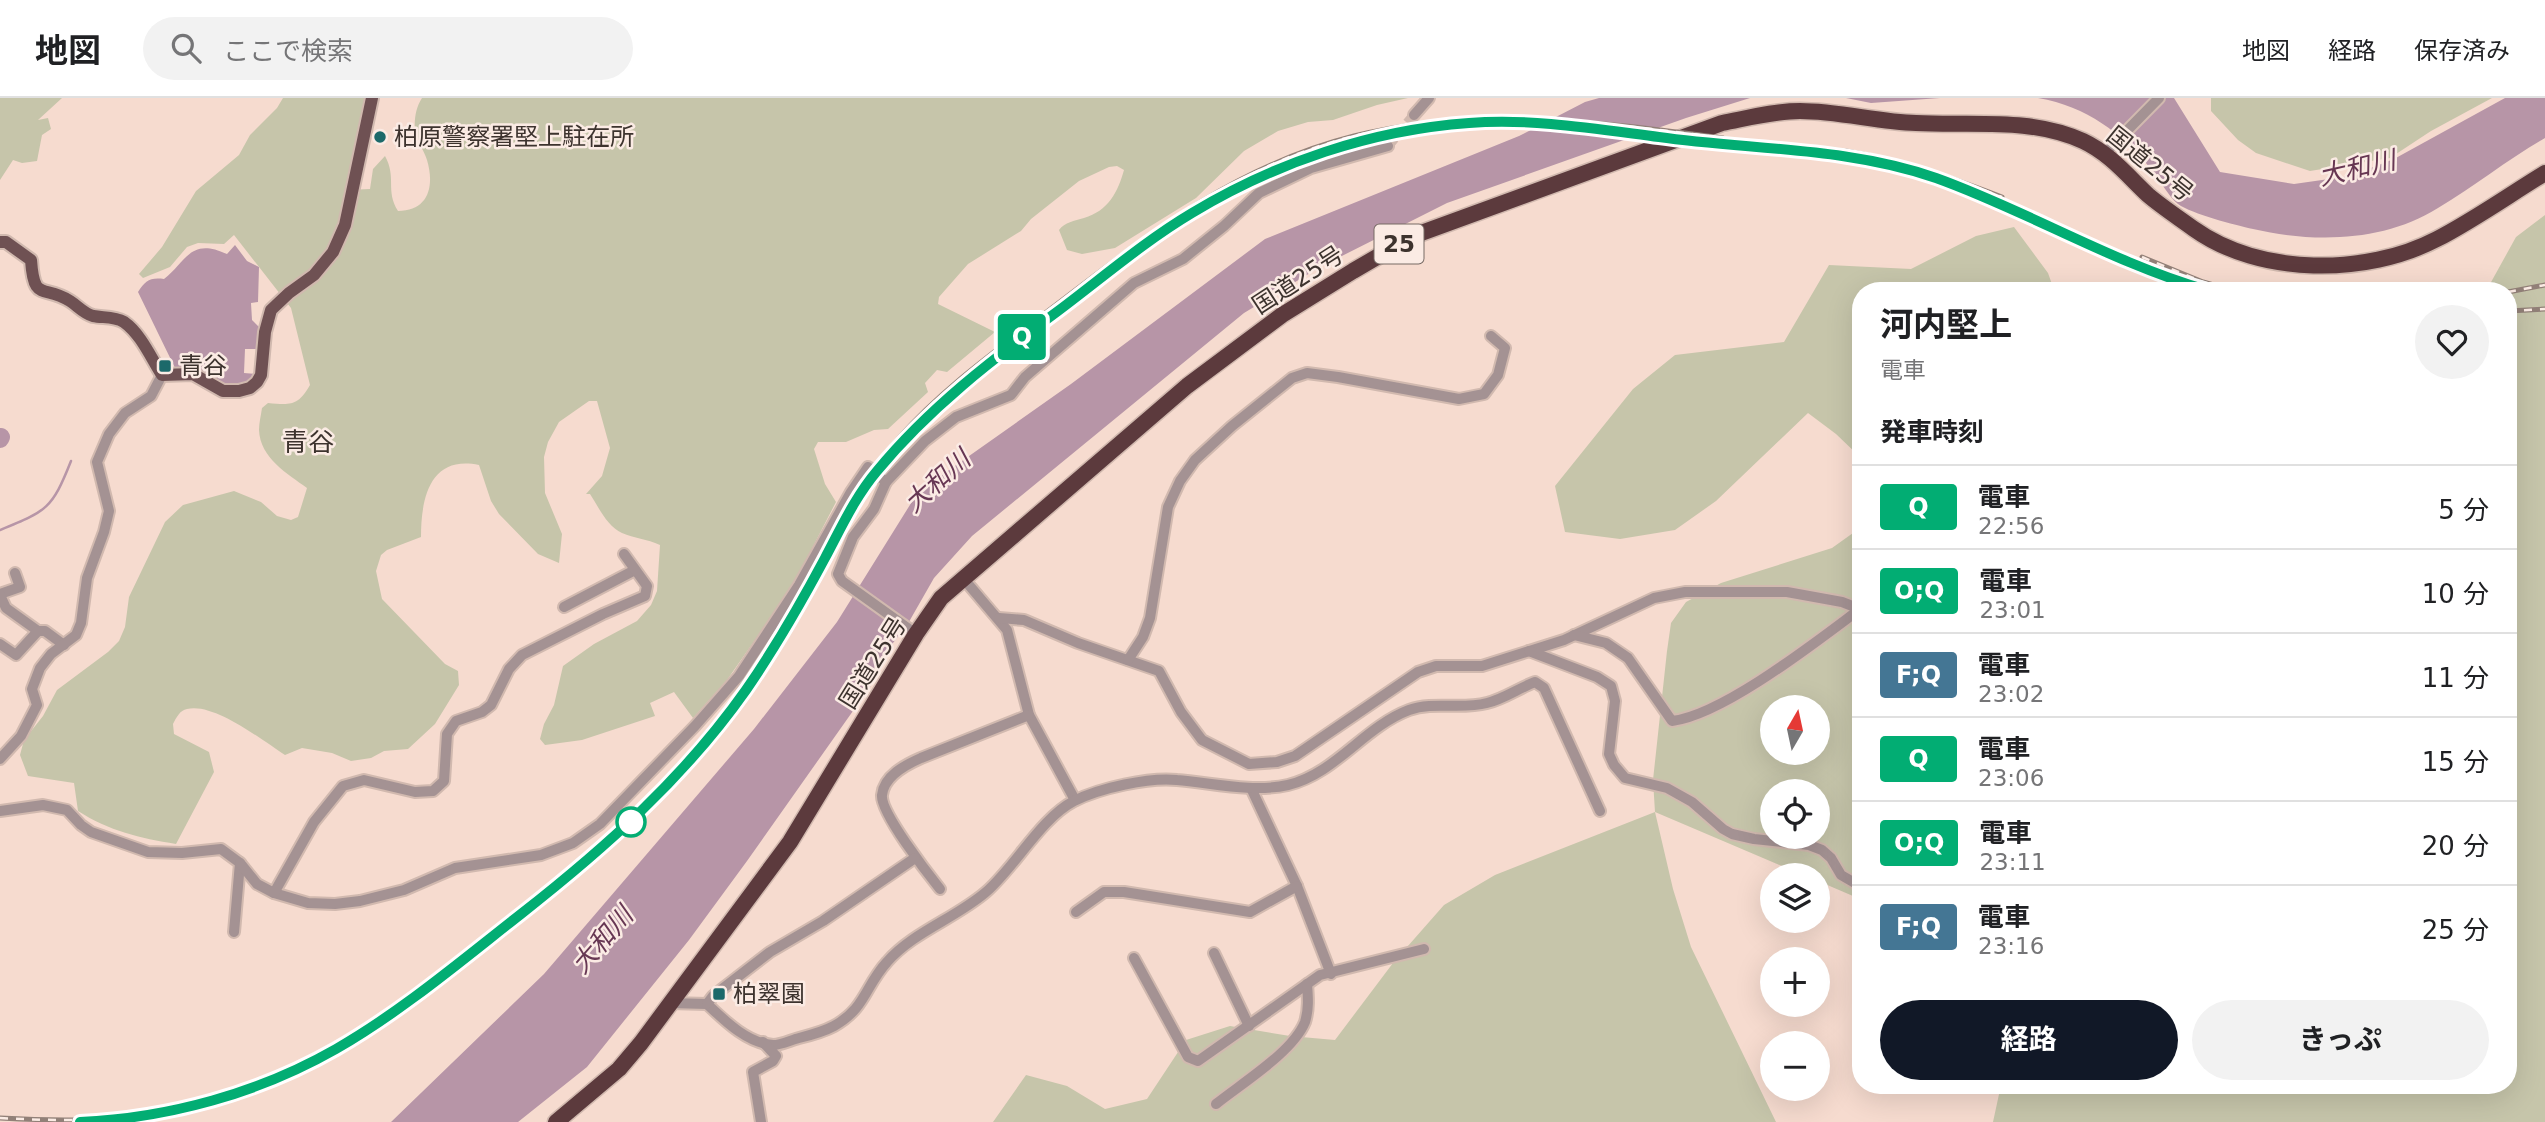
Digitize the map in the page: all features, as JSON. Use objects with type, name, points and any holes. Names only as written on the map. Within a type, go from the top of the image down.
[{"type":"highway","name":"国道25号","points":[[556,1122],[618,1069],[790,842],[909,630],[963,578],[1187,386],[1282,315],[1413,236],[1722,123],[1802,111],[1915,123],[2044,127],[2109,149],[2150,197],[2220,246],[2248,257],[2297,266],[2349,263],[2402,253],[2436,240],[2545,173]]},
{"type":"main road","points":[[0,242],[6,242],[31,260],[33,281],[42,291],[69,300],[93,316],[112,317],[124,322],[136,335],[162,375],[193,374],[223,391],[250,388],[261,375],[265,332],[271,310],[314,275],[333,252],[345,225],[372,98]]},
{"type":"street","points":[[1414,116],[1429,98]]},
{"type":"street","points":[[2109,149],[2160,98]]},
{"type":"street","points":[[909,630],[842,581],[838,574],[853,537],[874,509],[886,482],[925,441],[956,417],[1011,396],[1025,377],[1134,283],[1183,259],[1224,226],[1259,192],[1311,168],[1388,146]]},
{"type":"street","points":[[1128,660],[1143,637],[1150,618],[1168,507],[1180,481],[1195,460],[1232,426],[1292,378],[1307,373],[1459,398],[1484,394],[1499,375],[1505,348],[1491,336]]},
{"type":"street","points":[[0,759],[21,736],[37,705],[32,689],[40,668],[51,654],[76,635],[81,624],[87,578],[102,541],[109,511],[97,462],[109,434],[125,413],[151,396],[162,375]]},
{"type":"street","points":[[0,811],[43,805],[67,810],[80,825],[91,832],[148,852],[182,853],[221,849],[240,863],[257,884],[274,893],[308,903],[360,901],[404,890],[455,868],[541,855],[573,844],[600,824],[695,726],[738,676],[799,585],[867,467],[886,482]]},
{"type":"street","points":[[274,893],[314,822],[343,786],[365,780],[415,792],[433,791],[444,780],[447,734],[456,721],[482,712],[491,705],[509,669],[522,655],[645,596],[647,586],[624,554]]},
{"type":"street","points":[[564,607],[635,570]]},
{"type":"street","points":[[15,573],[20,587],[0,595],[6,608],[37,631],[45,631],[64,645]]},
{"type":"street","points":[[963,578],[1007,630],[1029,715],[1075,800]]},
{"type":"street","points":[[999,618],[1024,620],[1078,643],[1159,671],[1181,712],[1202,740],[1249,764],[1277,762],[1295,755],[1418,672],[1436,666],[1482,666],[1574,635],[1654,598],[1685,592],[1787,592],[1852,606]]},
{"type":"street","points":[[1574,635],[1606,643],[1628,658],[1672,721],[1695,715],[1730,697],[1791,659],[1852,615]]},
{"type":"street","points":[[0,644],[16,654],[37,631]]},
{"type":"street","points":[[1529,651],[1597,677],[1611,686],[1615,701],[1609,754],[1625,778],[1667,788],[1692,802],[1732,834],[1809,845],[1822,850],[1831,858],[1841,875],[1852,881]]},
{"type":"street","points":[[670,1003],[707,1004],[731,1026],[753,1040],[774,1045],[813,1035],[834,1026],[852,1012],[862,1002],[888,960],[985,893],[1005,874],[1038,833],[1075,800],[1134,783],[1175,779],[1251,788],[1289,785],[1309,777],[1383,722],[1409,710],[1429,705],[1469,706],[1487,703],[1535,682],[1544,688],[1600,811]]},
{"type":"street","points":[[940,890],[915,858],[884,806],[881,796],[887,782],[904,765],[1029,715]]},
{"type":"street","points":[[1251,788],[1297,886],[1331,974]]},
{"type":"street","points":[[707,1004],[712,996],[770,952],[822,921],[915,858]]},
{"type":"street","points":[[234,932],[240,863]]},
{"type":"street","points":[[1076,912],[1104,892],[1124,892],[1250,912],[1297,886]]},
{"type":"street","points":[[1134,958],[1188,1057],[1198,1061],[1320,975],[1424,950]]},
{"type":"street","points":[[1214,953],[1249,1026]]},
{"type":"street","points":[[1216,1104],[1296,1040],[1305,1022],[1309,1004],[1307,984]]},
{"type":"street","points":[[761,1122],[754,1072],[773,1061],[776,1056],[764,1042]]},
{"type":"green space","points":[[0,98],[62,98],[38,120],[48,118],[51,129],[42,135],[37,161],[22,163],[13,160],[0,180]]},
{"type":"green space","points":[[283,98],[368,98],[347,190],[370,189],[373,169],[385,156],[390,171],[392,197],[398,211],[416,207],[427,196],[429,188],[427,160],[415,130],[416,113],[422,98],[1408,98],[1333,120],[1308,122],[1278,131],[1244,151],[1196,198],[1115,248],[1082,254],[1067,250],[1059,230],[1061,227],[1100,211],[1111,200],[1119,186],[1124,170],[1117,166],[1109,167],[1079,181],[1031,219],[1021,231],[968,264],[939,297],[938,304],[995,332],[947,372],[937,370],[925,383],[928,392],[888,429],[874,430],[846,442],[818,442],[814,449],[825,484],[836,502],[792,587],[727,680],[693,718],[674,692],[650,703],[655,716],[582,740],[545,745],[540,739],[554,705],[563,666],[594,644],[637,621],[651,605],[657,591],[660,545],[617,530],[590,494],[586,494],[602,476],[610,448],[597,401],[589,401],[559,422],[548,442],[544,457],[545,493],[562,534],[559,563],[538,554],[499,514],[491,501],[479,465],[462,464],[439,473],[426,494],[421,537],[387,550],[381,555],[376,571],[382,599],[445,664],[458,671],[459,685],[435,724],[408,749],[384,751],[371,758],[351,761],[332,753],[302,748],[285,755],[251,732],[211,711],[198,708],[185,710],[173,724],[174,734],[209,752],[214,772],[176,844],[125,833],[90,818],[78,811],[74,783],[28,776],[20,755],[24,740],[43,716],[57,690],[119,641],[125,627],[129,597],[165,522],[183,505],[234,491],[261,502],[277,516],[291,520],[298,517],[307,488],[270,457],[264,449],[259,430],[262,408],[268,403],[293,403],[302,397],[310,385],[291,308],[234,235],[224,244],[198,243],[187,247],[170,267],[143,278],[139,274],[162,247],[196,191],[239,155],[250,135],[277,108]]},
{"type":"green space","points":[[2211,98],[2492,98],[2431,131],[2390,158],[2310,171],[2256,153],[2238,140],[2211,111]]},
{"type":"green space","points":[[2545,215],[2545,1122],[1993,1122],[1999,1094],[2517,1094],[2517,282],[2491,282],[2516,237]]},
{"type":"green space","points":[[2014,227],[2048,273],[2051,282],[1852,282],[1852,449],[1808,413],[1716,501],[1675,530],[1620,539],[1565,532],[1555,486],[1633,389],[1675,355],[1784,342],[1829,265],[1911,269],[1976,236]]},
{"type":"green space","points":[[1852,534],[1852,896],[1830,886],[1830,863],[1775,863],[1655,812],[1653,780],[1671,623],[1686,602],[1721,583],[1832,548]]},
{"type":"green space","points":[[1655,812],[1673,889],[1691,947],[1760,1089],[1760,1101],[1766,1101],[1776,1122],[993,1122],[1026,1075],[1067,1086],[1105,1109],[1147,1099],[1186,1040],[1230,1026],[1335,1040],[1393,963],[1444,905],[1495,875]]},
{"type":"water","name":"大和川","points":[[1599,98],[1750,98],[1447,203],[1320,267],[1244,313],[972,536],[934,578],[906,627],[875,665],[872,684],[747,861],[689,940],[587,1067],[518,1122],[391,1122],[544,974],[754,729],[837,622],[918,492],[1071,384],[1265,239],[1519,136],[1585,102]]},
{"type":"water","points":[[1846,98],[1940,98],[1871,103]]},
{"type":"water","points":[[2038,98],[2174,98],[2220,172],[2294,184],[2350,176],[2394,159],[2505,98],[2545,98],[2545,138],[2452,200],[2395,228],[2348,237],[2300,236],[2245,227],[2185,208],[2174,201],[2152,170],[2128,144],[2102,123],[2072,108]]},
{"type":"water","points":[[235,245],[247,261],[259,267],[258,302],[251,303],[252,320],[259,327],[257,349],[245,349],[244,373],[256,374],[248,385],[226,387],[176,370],[138,292],[148,281],[164,279],[190,253],[205,248],[227,254]]},
{"type":"waterway","points":[[0,530],[28,518],[46,506],[53,499],[71,461]]},
{"type":"tunnel","points":[[1388,146],[1414,115]]},
{"type":"railway","points":[[0,1118],[106,1119],[169,1110],[214,1098],[258,1082],[341,1041],[419,990],[456,962],[593,850],[686,758],[762,658],[854,497],[875,467],[915,420],[968,373],[1117,259],[1190,208],[1228,186],[1309,149],[1354,136],[1447,121],[1538,119],[1723,138]]},
{"type":"railway","points":[[1846,151],[1925,170],[2002,197]]},
{"type":"railway","points":[[2142,257],[2203,282]]},
{"type":"railway","points":[[2517,290],[2545,285]]},
{"type":"railway","points":[[2517,311],[2545,309]]},
{"type":"train","name":"Q","points":[[80,1122],[169,1111],[228,1096],[287,1073],[336,1049],[455,968],[608,844],[653,801],[703,746],[748,688],[806,593],[861,492],[923,420],[1012,345],[1186,216],[1252,179],[1292,162],[1352,144],[1404,133],[1463,123],[1502,122],[1620,130],[1659,137],[1847,158],[1929,176],[1999,202],[2182,282]]},
{"type":"place","name":"柏原警察署堅上駐在所","points":[[380,137]]},
{"type":"place","name":"青谷","points":[[165,366]]},
{"type":"place","name":"柏翠園","points":[[719,994]]},
{"type":"district","name":"青谷","points":[[308,442]]}]
